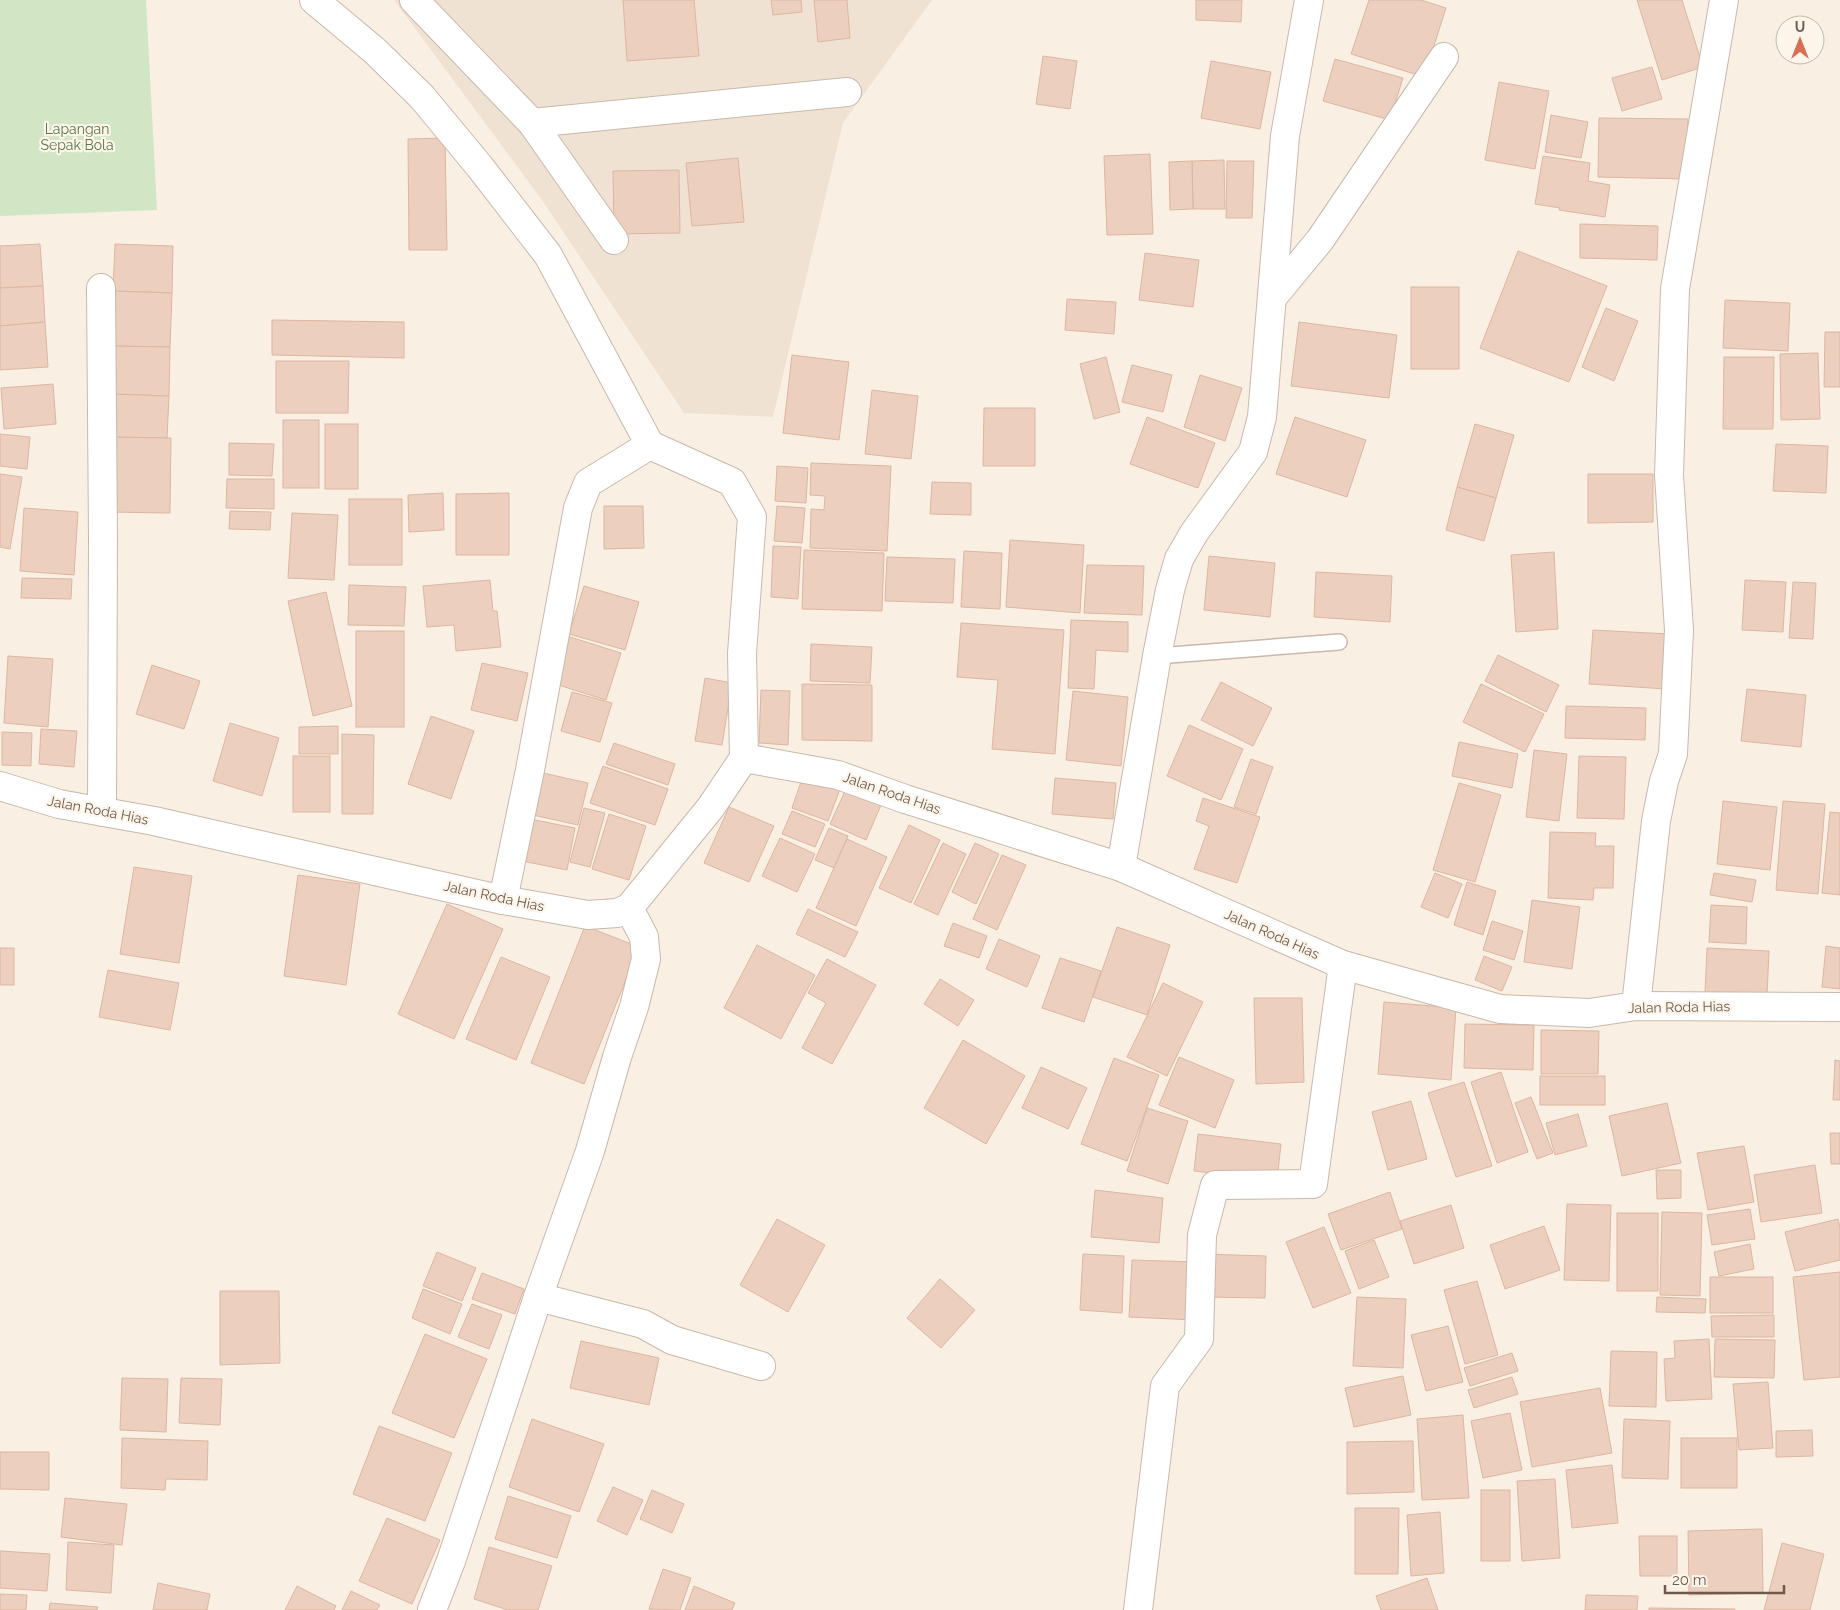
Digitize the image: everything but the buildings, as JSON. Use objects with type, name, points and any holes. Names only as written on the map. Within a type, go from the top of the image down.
[{"type":"street","points":[[314,0],[375,51],[422,97],[548,255],[650,445],[732,482],[752,517],[742,653],[744,758],[710,807],[629,908],[644,937],[646,959],[634,1007],[617,1057],[590,1151],[538,1297],[432,1610]]},
{"type":"street","points":[[414,0],[532,123],[614,240]]},
{"type":"street","points":[[1121,867],[1157,656],[1170,590],[1179,559],[1194,533],[1253,452],[1262,417],[1285,136],[1309,0]]},
{"type":"street","points":[[1636,1006],[1656,821],[1664,781],[1673,754],[1679,630],[1669,475],[1675,290],[1724,0]]},
{"type":"street","points":[[1272,298],[1320,240],[1444,57]]},
{"type":"street","points":[[532,123],[847,92]]},
{"type":"street","points":[[101,288],[104,538],[102,812]]},
{"type":"street","points":[[503,900],[530,770],[578,508],[588,483],[650,445]]},
{"type":"street","name":"Jalan Roda Hias","points":[[744,758],[838,775],[904,799],[1121,867],[1343,965],[1500,1009],[1589,1013],[1636,1006],[1840,1007]]},
{"type":"street","name":"Jalan Roda Hias","points":[[0,786],[59,804],[164,823],[503,900],[588,915],[618,913],[629,908]]},
{"type":"street","points":[[1138,1610],[1164,1386],[1199,1339],[1202,1235],[1215,1185],[1313,1184],[1343,965]]},
{"type":"street","points":[[538,1297],[643,1324],[672,1340],[761,1366]]},
{"type":"lane","points":[[1157,656],[1339,642]]},
{"type":"shaded area","points":[[394,0],[932,0],[843,123],[773,417],[684,413],[542,200]]},
{"type":"green space","name":"Lapangan Sepak Bola","points":[[0,0],[146,0],[157,210],[0,216]]}]
